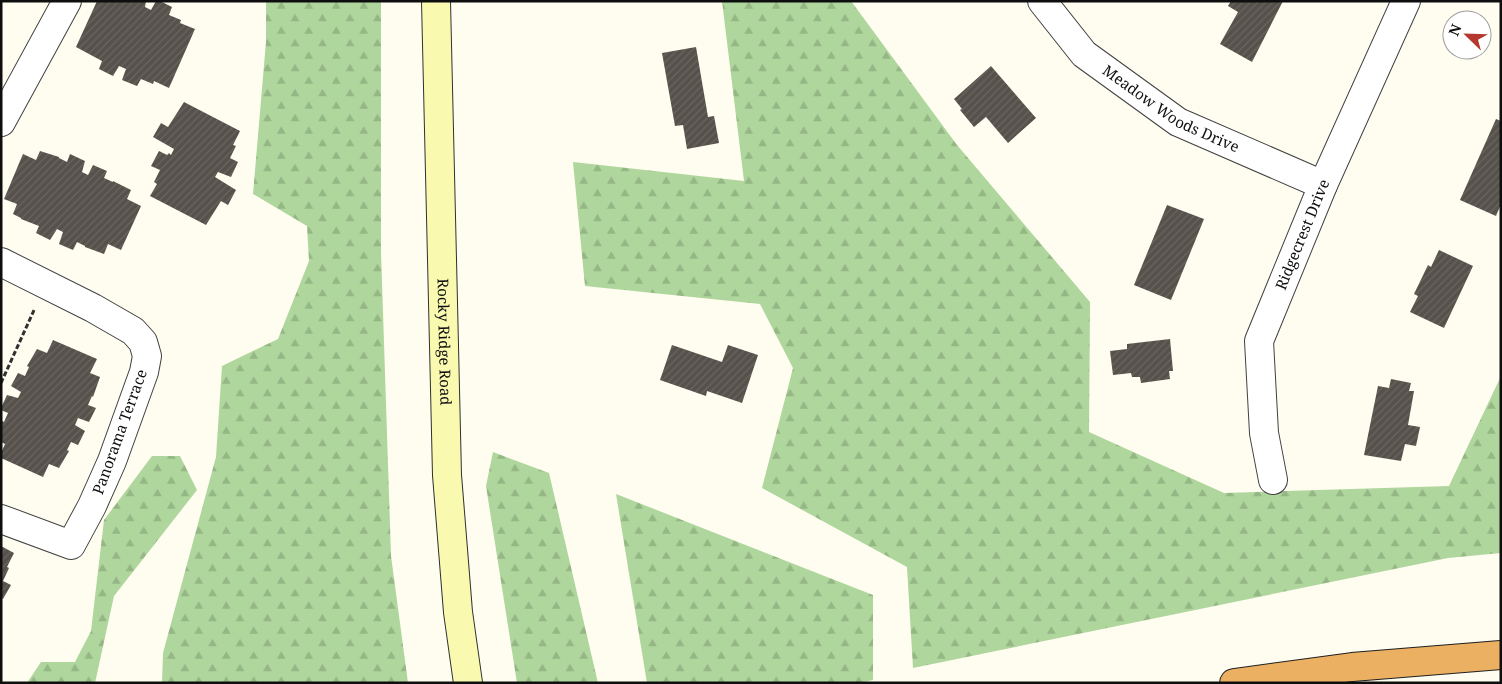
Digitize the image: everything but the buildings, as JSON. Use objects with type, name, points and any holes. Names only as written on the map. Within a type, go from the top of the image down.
[{"type":"highway","points":[[1234,683],[1352,666],[1501,655]]},
{"type":"main road","name":"Rocky Ridge Road","points":[[436,1],[447,475],[458,612],[468,683]]},
{"type":"street","points":[[1,122],[67,1]]},
{"type":"street","name":"Meadow Woods Drive","points":[[1042,1],[1084,54],[1178,122],[1323,186]]},
{"type":"street","name":"Ridgecrest Drive","points":[[1273,480],[1264,433],[1259,341],[1323,186],[1406,1]]},
{"type":"street","name":"Panorama Terrace","points":[[1,262],[93,308],[133,331],[143,342],[147,356],[144,372],[112,461],[92,506],[71,545],[1,519]]},
{"type":"path","points":[[1,383],[45,285]]},
{"type":"green space","points":[[266,1],[381,1],[381,252],[391,556],[408,683],[162,683],[163,653],[216,457],[222,366],[278,339],[309,261],[307,226],[253,194],[266,42]]},
{"type":"green space","points":[[722,1],[851,1],[957,145],[1090,302],[1089,432],[1224,493],[1449,486],[1501,376],[1501,553],[1448,558],[913,668],[907,567],[762,488],[793,368],[760,304],[585,286],[573,162],[744,181]]},
{"type":"green space","points":[[493,452],[549,473],[598,683],[517,683],[486,486]]},
{"type":"green space","points":[[152,456],[180,456],[197,490],[114,596],[95,683],[27,683],[41,662],[75,662],[91,631],[104,520]]},
{"type":"green space","points":[[616,494],[873,595],[873,680],[859,683],[647,683]]}]
